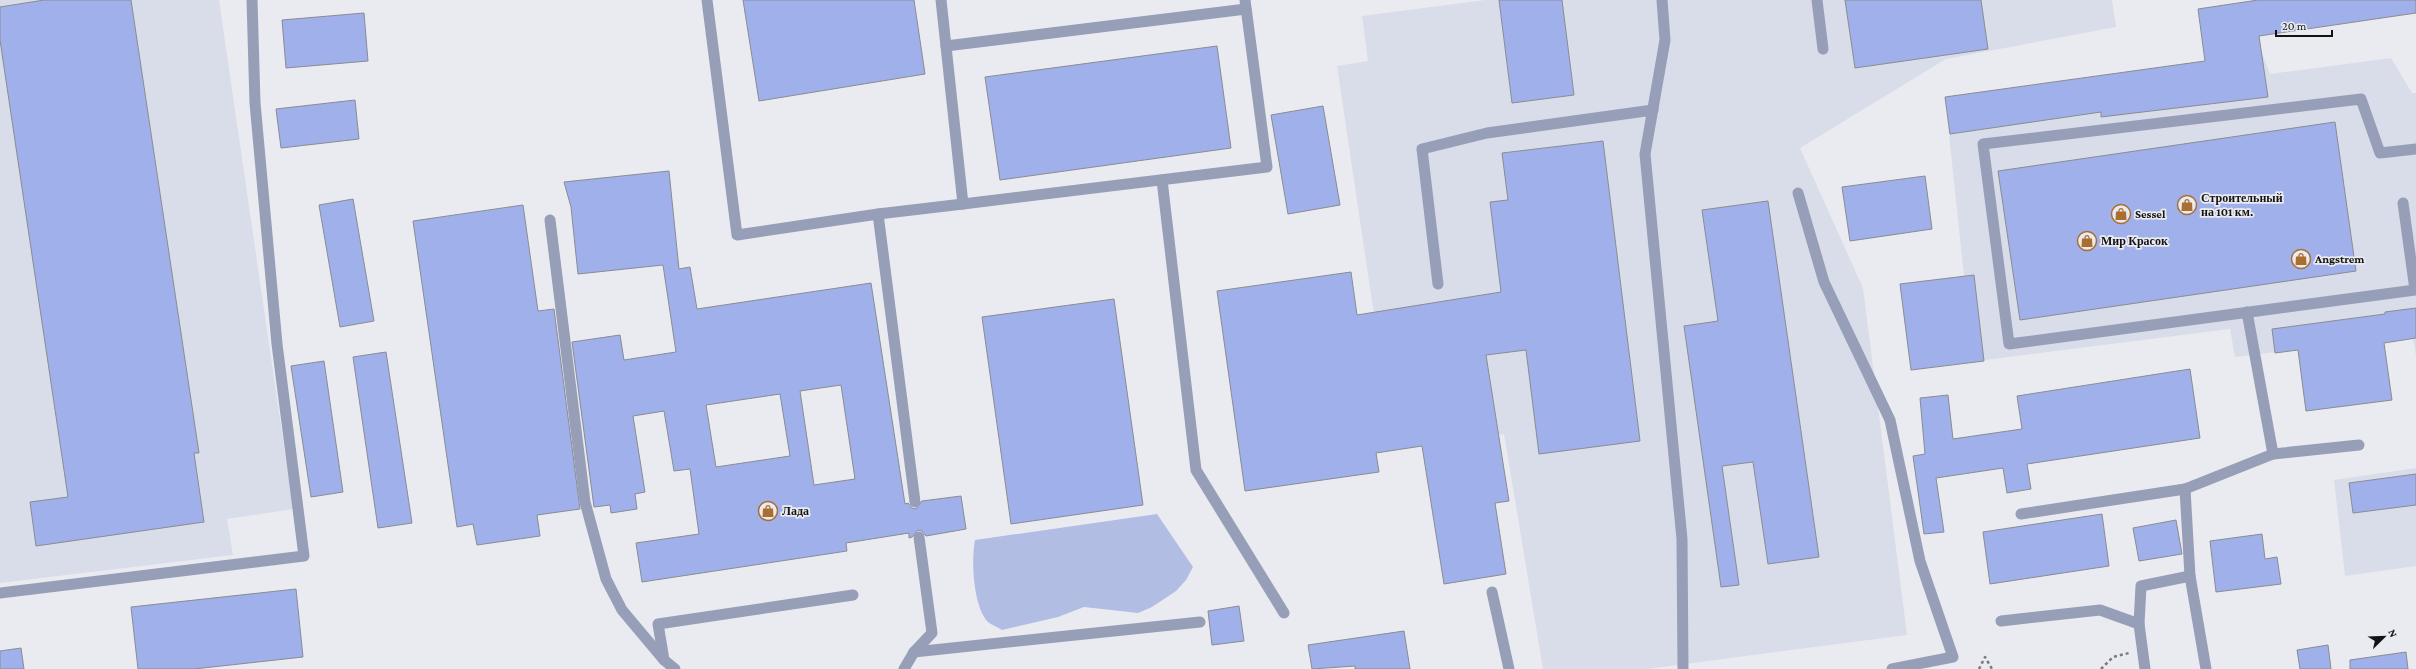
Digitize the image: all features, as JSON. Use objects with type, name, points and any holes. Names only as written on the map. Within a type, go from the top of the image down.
[{"type":"lane","points":[[0,593],[304,556],[277,344],[255,103],[252,0]]},
{"type":"lane","points":[[707,0],[737,235],[878,214],[1267,167],[1246,5],[946,46]]},
{"type":"lane","points":[[941,0],[964,204]]},
{"type":"lane","points":[[1662,0],[1665,40],[1645,154],[1682,539],[1684,669]]},
{"type":"lane","points":[[1817,0],[1823,49]]},
{"type":"lane","points":[[2404,203],[2416,290],[2009,344],[1983,144],[2361,99],[2380,153],[2416,149]]},
{"type":"lane","points":[[1438,284],[1422,149],[1487,133],[1653,110]]},
{"type":"lane","points":[[1162,180],[1196,470],[1284,613]]},
{"type":"lane","points":[[1798,193],[1824,282],[1890,420],[1920,560],[1953,657],[1892,669]]},
{"type":"lane","points":[[878,214],[915,502]]},
{"type":"lane","points":[[550,220],[585,502],[606,579],[622,610],[664,660],[675,669]]},
{"type":"lane","points":[[2247,312],[2273,454]]},
{"type":"lane","points":[[2021,514],[2185,489],[2273,454],[2359,445]]},
{"type":"lane","points":[[2185,489],[2190,576],[2206,669]]},
{"type":"lane","points":[[904,669],[914,652],[932,633],[919,536]]},
{"type":"lane","points":[[2145,669],[2141,651],[2139,624],[2141,586],[2190,576]]},
{"type":"lane","points":[[1492,592],[1509,669]]},
{"type":"lane","points":[[664,660],[658,624],[853,595]]},
{"type":"lane","points":[[2001,621],[2100,610],[2139,624]]},
{"type":"lane","points":[[914,652],[1200,622]]},
{"type":"path","points":[[2101,669],[2113,657],[2141,651]]},
{"type":"path","points":[[1979,669],[1985,657],[1992,669]]},
{"type":"shaded area","points":[[0,0],[219,0],[293,509],[227,519],[233,555],[0,583]]},
{"type":"shaded area","points":[[1485,0],[2112,0],[2116,27],[1946,59],[1800,148],[1863,288],[1907,635],[1647,669],[1543,669],[1504,434],[1394,449],[1337,66],[1368,61],[1362,16]]},
{"type":"shaded area","name":"Строительный на 101 км.","points":[[2262,53],[2270,74],[2391,58],[2412,93],[2416,93],[2416,356],[2413,339],[2375,340],[2235,357],[2230,329],[1946,365],[1964,276],[1945,97]]},
{"type":"shaded area","points":[[2416,468],[2416,566],[2345,576],[2334,480]]},
{"type":"shaded area","points":[[1157,514],[1193,567],[1186,580],[1176,591],[1152,607],[1138,613],[1084,607],[1058,617],[1002,630],[989,623],[983,615],[976,594],[974,582],[973,559],[975,540]]},
{"type":"building","points":[[44,0],[131,0],[199,453],[194,453],[204,522],[36,546],[30,502],[68,497],[0,40],[0,7]]},
{"type":"building","points":[[743,0],[914,0],[925,74],[759,101]]},
{"type":"building","points":[[1499,0],[1562,0],[1574,95],[1512,103]]},
{"type":"building","points":[[1845,0],[1981,0],[1988,49],[1855,68]]},
{"type":"building","points":[[2258,0],[2416,0],[2416,13],[2259,36],[2268,97],[2101,117],[2101,112],[1950,134],[1945,97],[2205,61],[2198,9]]},
{"type":"building","points":[[364,13],[368,61],[286,68],[282,20]]},
{"type":"building","points":[[1217,46],[1231,148],[1000,180],[985,77]]},
{"type":"building","points":[[355,100],[359,139],[281,148],[276,109]]},
{"type":"building","points":[[1323,106],[1340,205],[1288,214],[1271,115]]},
{"type":"building","points":[[2335,122],[2356,271],[2020,320],[1998,171]]},
{"type":"building","points":[[1603,141],[1640,441],[1539,454],[1526,350],[1486,355],[1509,501],[1495,503],[1506,574],[1444,584],[1422,446],[1376,453],[1379,472],[1245,491],[1217,291],[1351,272],[1357,315],[1501,292],[1490,202],[1508,200],[1502,153]]},
{"type":"building","points":[[669,171],[679,269],[690,267],[697,309],[871,283],[905,504],[908,503],[912,508],[916,509],[922,501],[961,496],[966,529],[926,536],[922,531],[918,530],[912,537],[909,538],[909,533],[846,543],[847,551],[642,582],[636,543],[699,534],[690,469],[674,471],[664,411],[633,416],[645,492],[635,494],[637,509],[611,513],[610,505],[594,507],[572,342],[620,335],[624,360],[676,352],[663,265],[578,274],[571,207],[564,182]],"holes":[[[841,385],[855,479],[814,485],[800,391]],[[780,394],[790,456],[716,467],[706,405]]]},
{"type":"building","points":[[1925,176],[1932,229],[1850,241],[1842,187]]},
{"type":"building","points":[[353,199],[374,321],[340,327],[319,205]]},
{"type":"building","points":[[1768,201],[1819,557],[1768,564],[1753,462],[1722,466],[1739,585],[1721,587],[1684,326],[1718,321],[1702,210]]},
{"type":"building","points":[[523,205],[538,311],[554,309],[580,509],[537,515],[540,536],[477,545],[473,524],[457,527],[413,221]]},
{"type":"building","points":[[1974,275],[1984,361],[1911,370],[1900,284]]},
{"type":"building","points":[[1114,299],[1143,505],[1011,524],[982,317]]},
{"type":"building","points":[[2416,308],[2416,338],[2384,343],[2392,400],[2306,411],[2298,350],[2275,353],[2272,329],[2385,314],[2385,312]]},
{"type":"building","points":[[386,352],[412,523],[378,528],[353,357]]},
{"type":"building","points":[[324,361],[343,492],[311,497],[291,366]]},
{"type":"building","points":[[2190,369],[2200,438],[2027,464],[2031,489],[2007,493],[2003,468],[1936,478],[1944,532],[1924,534],[1913,456],[1925,454],[1920,398],[1948,395],[1953,439],[2022,429],[2017,396]]},
{"type":"building","points":[[2416,474],[2416,505],[2353,513],[2349,483]]},
{"type":"building","points":[[2102,514],[2109,566],[1990,584],[1983,532]]},
{"type":"building","points":[[2176,520],[2182,554],[2139,561],[2133,528]]},
{"type":"building","points":[[2262,534],[2265,559],[2277,557],[2281,584],[2216,592],[2210,541]]},
{"type":"building","points":[[296,589],[303,657],[194,669],[138,669],[131,607]]},
{"type":"building","points":[[1239,606],[1244,641],[1212,645],[1208,611]]},
{"type":"building","points":[[1404,631],[1410,669],[1355,669],[1355,666],[1312,669],[1308,645]]},
{"type":"building","points":[[2328,645],[2331,669],[2300,669],[2297,650]]},
{"type":"building","points":[[21,648],[24,669],[0,669],[0,651]]},
{"type":"building","points":[[2406,652],[2408,669],[2350,669],[2350,660]]},
{"type":"place","name":"Строительный на 101 км.","points":[[2187,205]]},
{"type":"place","name":"Sessel","points":[[2121,214]]},
{"type":"place","name":"Мир Красок","points":[[2087,241]]},
{"type":"place","name":"Angstrem","points":[[2301,259]]},
{"type":"place","name":"Лада","points":[[768,511]]}]
